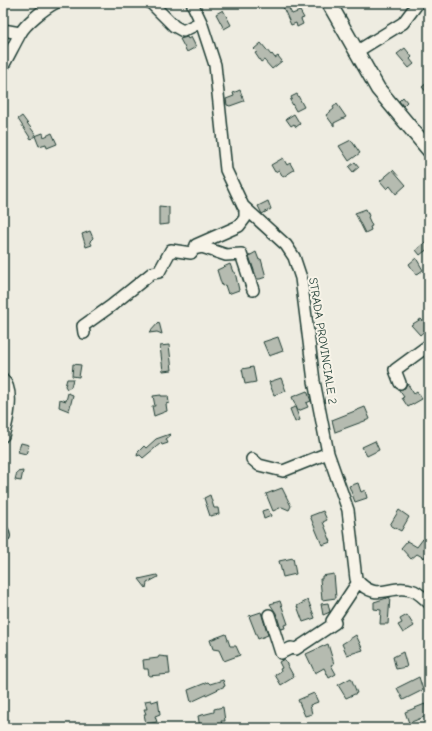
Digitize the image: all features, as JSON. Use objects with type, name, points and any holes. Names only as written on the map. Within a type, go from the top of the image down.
[{"type":"main road","points":[[329,3],[378,89],[429,150]]},
{"type":"street","points":[[3,66],[15,47],[20,33],[47,7],[55,3]]},
{"type":"street","points":[[150,3],[174,26],[183,31],[202,22]]},
{"type":"street","name":"STRADA PROVINCIALE 2","points":[[192,3],[202,22],[215,65],[226,170],[237,195],[245,208],[286,245],[294,257],[301,278],[314,380],[328,453],[348,510],[353,562],[356,580],[358,582]]},
{"type":"street","points":[[356,52],[403,23],[418,3]]},
{"type":"street","points":[[3,30],[20,33]]},
{"type":"street","points":[[245,208],[245,218],[239,226],[196,245],[226,255],[241,254],[253,290]]},
{"type":"street","points":[[84,333],[83,326],[152,273],[160,272],[171,250],[191,253],[194,249],[203,247]]},
{"type":"street","points":[[400,383],[395,370],[429,345]]},
{"type":"street","points":[[3,380],[8,388],[8,416],[3,436]]},
{"type":"street","points":[[252,459],[259,465],[283,470],[328,453]]},
{"type":"street","points":[[3,532],[4,536]]},
{"type":"street","points":[[269,615],[281,653],[291,648],[296,649],[335,622],[332,621],[358,582],[363,588],[372,593],[408,590],[416,592],[429,603]]},
{"type":"building","points":[[286,3],[292,14],[300,11],[304,18],[301,19],[303,24],[297,27],[296,23],[291,25],[282,5]]},
{"type":"building","points":[[223,10],[231,25],[224,29],[216,14]]},
{"type":"building","points":[[187,37],[188,39],[191,37],[196,47],[187,52],[180,39]]},
{"type":"building","points":[[261,43],[271,55],[272,54],[275,58],[278,56],[282,61],[272,69],[264,60],[261,62],[255,53],[257,52],[254,49]]},
{"type":"building","points":[[405,48],[412,57],[410,59],[414,64],[409,68],[397,54]]},
{"type":"building","points":[[429,81],[429,95],[422,87]]},
{"type":"building","points":[[240,90],[244,101],[230,106],[227,105],[226,99],[234,96],[233,93]]},
{"type":"building","points":[[297,94],[304,107],[296,111],[290,100],[292,99],[291,97]]},
{"type":"building","points":[[403,97],[407,102],[403,106],[399,101]]},
{"type":"building","points":[[337,104],[346,117],[334,123],[334,126],[326,115],[334,109],[333,107]]},
{"type":"building","points":[[294,114],[300,124],[296,127],[294,124],[291,126],[286,119]]},
{"type":"building","points":[[22,116],[36,135],[31,139],[18,119]]},
{"type":"building","points":[[43,133],[44,137],[52,133],[57,144],[47,148],[46,144],[39,146],[35,136]]},
{"type":"building","points":[[351,140],[360,153],[349,161],[339,146]]},
{"type":"building","points":[[283,158],[287,165],[290,163],[294,170],[283,177],[279,170],[275,172],[271,165]]},
{"type":"building","points":[[355,162],[359,167],[353,172],[349,167]]},
{"type":"building","points":[[393,170],[406,185],[396,194],[390,186],[387,189],[380,181]]},
{"type":"building","points":[[268,201],[271,209],[262,214],[258,206]]},
{"type":"building","points":[[159,206],[169,207],[169,224],[159,225]]},
{"type":"building","points":[[366,209],[372,226],[370,227],[371,230],[365,233],[355,213]]},
{"type":"building","points":[[90,231],[93,238],[90,241],[92,245],[86,247],[82,234]]},
{"type":"building","points":[[429,239],[429,248],[420,255],[416,250]]},
{"type":"building","points":[[256,252],[259,260],[261,259],[266,277],[260,279],[257,279],[249,256]]},
{"type":"building","points":[[416,258],[423,270],[416,275],[409,264]]},
{"type":"building","points":[[230,264],[233,272],[235,272],[239,290],[228,294],[225,285],[222,286],[217,270]]},
{"type":"building","points":[[421,319],[429,327],[420,335],[411,325]]},
{"type":"building","points":[[159,322],[162,334],[157,332],[149,333]]},
{"type":"building","points":[[278,337],[283,351],[269,356],[263,342]]},
{"type":"building","points":[[169,345],[172,370],[163,371],[160,346]]},
{"type":"building","points":[[73,364],[81,365],[79,377],[72,376]]},
{"type":"building","points":[[253,367],[256,382],[245,384],[242,369]]},
{"type":"building","points":[[281,378],[286,391],[274,395],[269,382]]},
{"type":"building","points":[[67,379],[73,379],[71,387],[67,389],[65,386]]},
{"type":"building","points":[[407,383],[414,394],[417,392],[422,399],[408,407],[399,390],[405,388]]},
{"type":"building","points":[[307,391],[311,401],[306,403],[308,407],[298,411],[292,397]]},
{"type":"building","points":[[68,393],[73,395],[69,411],[59,407],[60,399],[66,401]]},
{"type":"building","points":[[153,396],[168,396],[169,403],[166,404],[167,411],[154,416],[152,406],[155,406]]},
{"type":"building","points":[[295,407],[300,420],[295,422],[290,409]]},
{"type":"building","points":[[365,407],[370,419],[335,432],[332,420]]},
{"type":"building","points":[[170,434],[171,435],[166,439],[168,443],[162,445],[161,443],[143,458],[140,455],[137,456],[138,452],[144,446],[146,448],[156,439]]},
{"type":"building","points":[[375,441],[379,450],[367,456],[362,447]]},
{"type":"building","points":[[21,443],[29,445],[26,454],[18,452]]},
{"type":"building","points":[[23,471],[21,481],[15,480],[17,472]]},
{"type":"building","points":[[358,483],[361,492],[365,490],[367,498],[355,502],[349,486]]},
{"type":"building","points":[[282,488],[291,506],[289,510],[282,507],[273,511],[266,494]]},
{"type":"building","points":[[210,495],[214,508],[218,508],[219,514],[210,516],[204,498]]},
{"type":"building","points":[[268,509],[271,516],[264,519],[262,511]]},
{"type":"building","points":[[399,510],[409,517],[401,531],[390,525]]},
{"type":"building","points":[[323,511],[327,520],[323,522],[331,542],[322,545],[310,516]]},
{"type":"building","points":[[423,539],[429,544],[429,552],[424,558],[417,554],[411,559],[401,548],[407,541],[417,547]]},
{"type":"building","points":[[293,558],[296,574],[283,577],[279,561]]},
{"type":"building","points":[[334,574],[336,598],[322,600],[320,579],[322,579],[322,576]]},
{"type":"building","points":[[157,575],[158,577],[147,583],[146,588],[139,579]]},
{"type":"building","points":[[390,597],[388,624],[380,624],[381,610],[374,609],[374,602]]},
{"type":"building","points":[[308,600],[315,618],[303,622],[297,606]]},
{"type":"building","points":[[280,601],[288,624],[284,625],[285,628],[281,629],[276,613],[270,604]]},
{"type":"building","points":[[328,603],[330,612],[323,615],[321,604]]},
{"type":"building","points":[[261,612],[268,635],[258,639],[249,616]]},
{"type":"building","points":[[407,615],[414,626],[403,633],[398,625],[402,623],[400,619]]},
{"type":"building","points":[[226,634],[230,646],[236,646],[240,655],[224,661],[219,650],[213,649],[210,640]]},
{"type":"building","points":[[356,635],[363,650],[347,655],[342,644]]},
{"type":"building","points":[[328,644],[334,664],[331,665],[336,674],[329,678],[324,668],[315,673],[306,654]]},
{"type":"building","points":[[403,652],[407,667],[396,669],[393,657]]},
{"type":"building","points":[[159,656],[168,657],[170,674],[149,676],[148,669],[144,669],[143,660],[158,658]]},
{"type":"building","points":[[284,659],[294,677],[281,685],[275,675],[281,671],[280,669],[282,668],[279,662]]},
{"type":"building","points":[[419,677],[423,690],[403,700],[397,688]]},
{"type":"building","points":[[351,678],[357,693],[346,698],[338,685]]},
{"type":"building","points":[[223,680],[225,686],[191,702],[188,690],[208,682],[210,684]]},
{"type":"building","points":[[314,693],[318,702],[310,705],[312,714],[305,716],[298,700]]},
{"type":"building","points":[[151,700],[152,702],[158,700],[160,714],[155,716],[157,722],[146,724],[144,714],[146,714],[144,709],[147,709],[145,701]]},
{"type":"building","points":[[425,704],[429,715],[409,723],[405,712]]},
{"type":"building","points":[[223,707],[225,721],[221,721],[222,724],[200,728],[198,716],[214,712],[214,709]]}]
